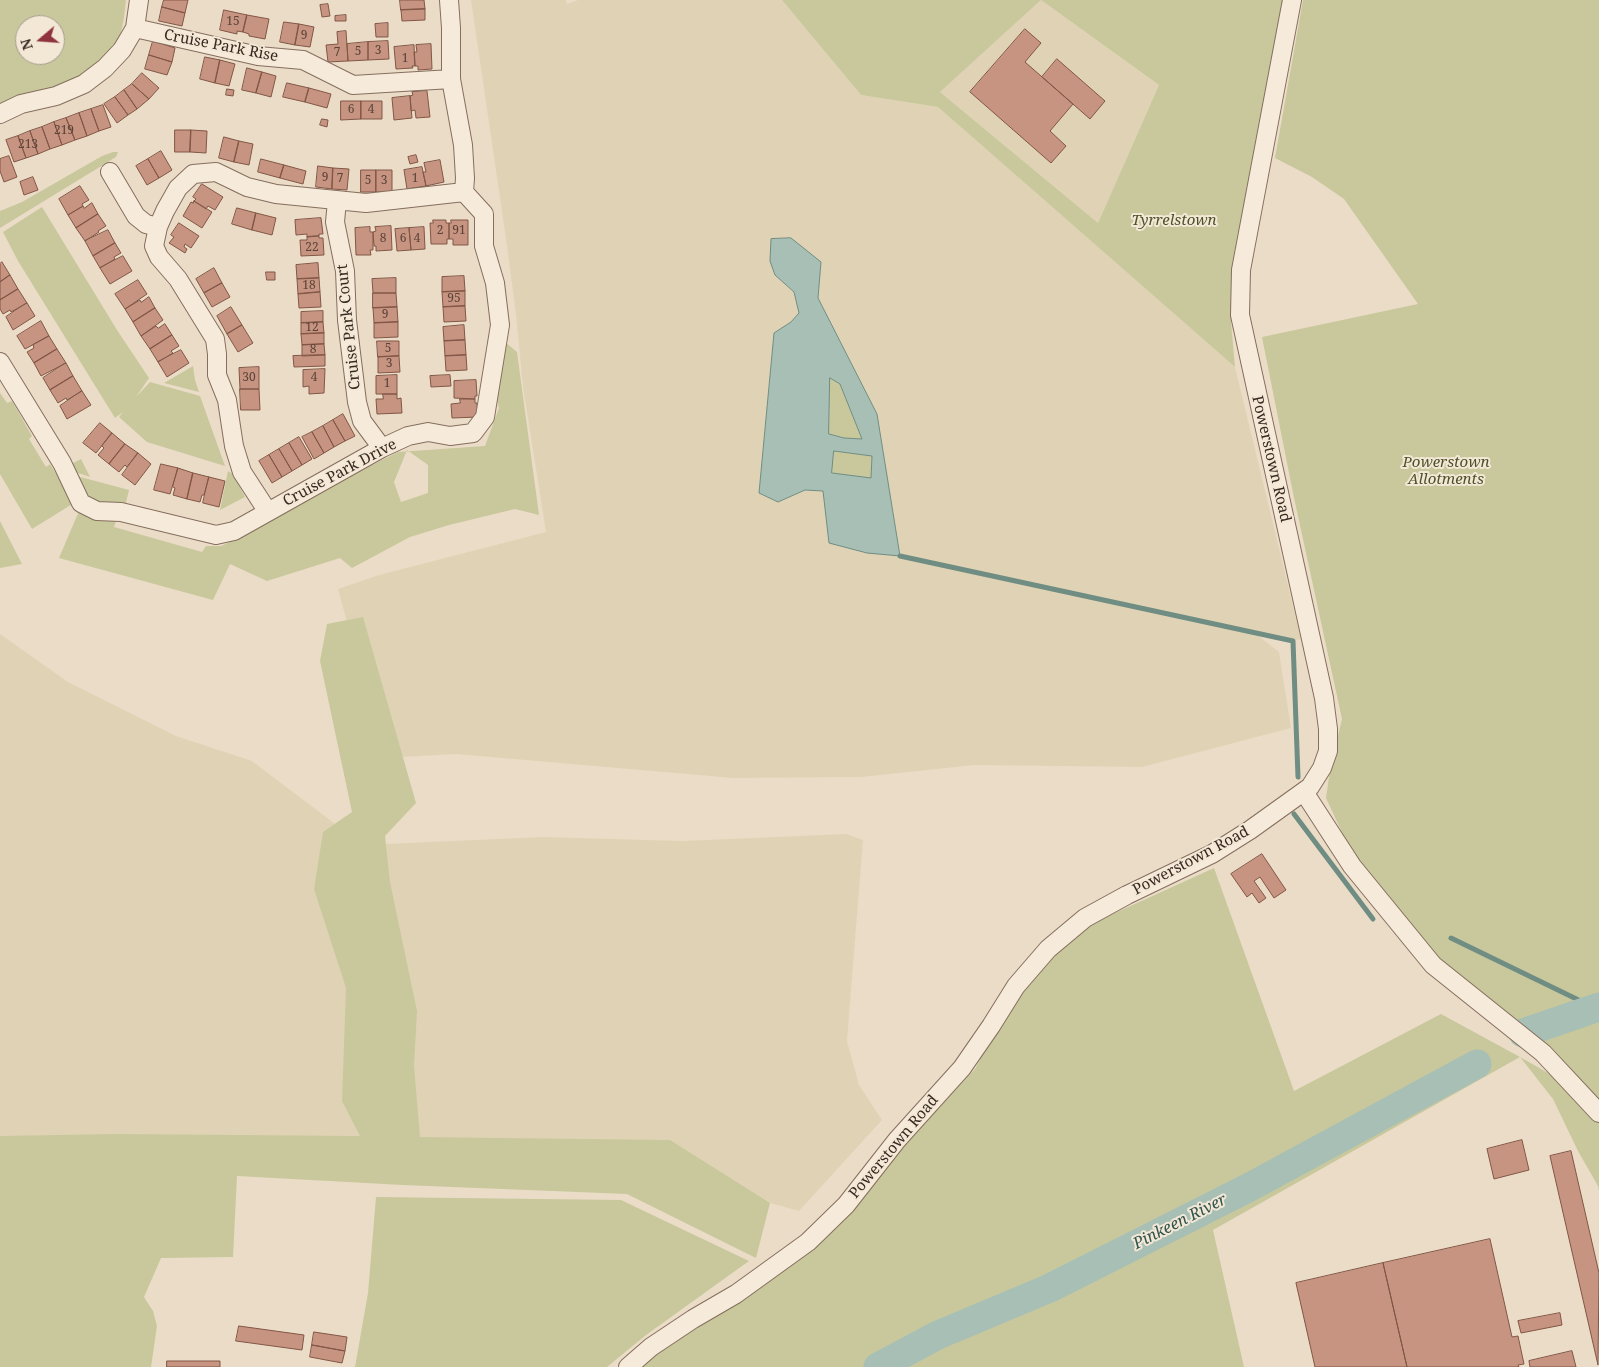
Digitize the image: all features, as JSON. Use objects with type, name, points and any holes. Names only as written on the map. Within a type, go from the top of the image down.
[{"type":"street","points":[[0,114],[21,104],[56,96],[84,84],[105,68],[122,50],[135,28],[138,0]]},
{"type":"street","points":[[268,512],[242,472],[234,446],[227,400],[217,375],[215,339],[178,279],[159,258],[154,246],[158,227],[178,188],[193,174],[216,172],[247,187],[276,194],[366,203],[464,192],[465,178],[462,145],[451,79],[452,52],[449,0]]},
{"type":"street","name":"Powerstown Road","points":[[628,1367],[693,1319],[736,1294],[808,1242],[846,1205],[897,1140],[962,1068],[992,1026],[1016,986],[1048,949],[1086,918],[1127,895],[1212,854],[1250,830],[1310,787],[1322,768],[1328,751],[1328,728],[1324,698],[1240,315],[1241,270],[1292,0]]},
{"type":"street","name":"Cruise Park Rise","points":[[135,28],[258,56],[302,60],[353,85],[451,79]]},
{"type":"street","points":[[110,172],[136,216],[146,224],[158,227]]},
{"type":"street","name":"Cruise Park Drive","points":[[0,362],[62,463],[81,503],[97,511],[121,512],[216,535],[234,531],[382,448],[408,436],[428,432],[450,436],[473,433],[485,417],[500,325],[495,282],[484,246],[484,214],[464,192]]},
{"type":"street","name":"Cruise Park Court","points":[[337,201],[335,222],[346,271],[347,320],[356,402],[362,421],[382,448]]},
{"type":"street","points":[[1304,792],[1352,866],[1433,965],[1543,1053],[1599,1113]]},
{"type":"shaded area","points":[[471,0],[566,0],[567,4],[578,0],[782,0],[861,95],[938,107],[1235,367],[1301,639],[1293,641],[1256,634],[1279,652],[1291,728],[1142,767],[975,765],[861,777],[733,778],[456,754],[384,758],[338,589],[379,575],[546,532],[523,387],[506,239]],"holes":[[[821,262],[818,298],[877,414],[900,556],[823,491],[805,490],[778,502],[759,493],[774,333],[791,322],[799,313],[794,292],[775,275]]]},
{"type":"shaded area","points":[[1041,0],[1159,85],[1098,223],[940,92]]},
{"type":"shaded area","points":[[791,238],[821,262],[818,298],[877,414],[900,556],[867,553],[829,543],[823,491],[805,490],[778,502],[759,493],[774,333],[791,322],[799,313],[794,292],[775,275],[770,261],[771,239]],"holes":[[[830,378],[840,384],[862,439],[844,438],[829,434]],[[834,451],[872,456],[871,478],[832,473]]]},
{"type":"shaded area","points":[[0,634],[68,682],[176,736],[252,761],[363,845],[543,837],[682,841],[846,834],[863,840],[847,1041],[859,1085],[882,1120],[799,1211],[696,1182],[0,1158]]},
{"type":"green space","points":[[0,0],[126,0],[122,29],[118,43],[111,55],[102,63],[76,78],[0,107]]},
{"type":"green space","name":"Tyrrelstown","points":[[782,0],[1041,0],[1286,0],[1237,250],[1231,322],[1235,367],[938,107],[861,95]],"holes":[[[1041,0],[1159,85],[1098,223],[940,92]]]},
{"type":"green space","name":"Powerstown Allotments","points":[[1303,0],[1599,0],[1599,1101],[1552,1048],[1523,1033],[1435,960],[1372,885],[1345,839],[1326,798],[1330,770],[1342,719],[1293,493],[1262,337],[1418,304],[1344,199],[1312,177],[1275,158]]},
{"type":"green space","points":[[118,152],[116,157],[0,228],[0,211],[22,202],[102,156]]},
{"type":"green space","points":[[42,207],[117,330],[149,378],[136,397],[150,382],[200,396],[225,466],[147,442],[119,417],[123,412],[115,418],[18,261],[3,232]]},
{"type":"green space","points":[[504,341],[517,352],[539,515],[515,509],[449,525],[410,537],[352,568],[340,558],[267,581],[230,564],[213,600],[59,558],[79,511],[99,520],[116,521],[114,527],[202,552],[206,546],[221,546],[245,535],[325,489],[398,452],[406,451],[394,482],[401,502],[428,493],[428,465],[409,451],[485,446],[499,408],[497,400]]},
{"type":"green space","points":[[193,366],[199,392],[164,383]]},
{"type":"green space","points":[[830,377],[840,384],[862,439],[844,438],[829,434]]},
{"type":"green space","points":[[0,393],[7,403],[12,401],[32,436],[29,439],[46,467],[50,464],[74,503],[32,529],[0,474]]},
{"type":"green space","points":[[834,451],[872,456],[871,479],[832,473]]},
{"type":"green space","points":[[81,459],[90,477],[72,471],[69,465]]},
{"type":"green space","points":[[228,471],[233,474],[245,497],[220,510]]},
{"type":"green space","points":[[73,475],[129,490],[124,511],[87,501]]},
{"type":"green space","points":[[0,521],[22,564],[0,568]]},
{"type":"green space","points":[[363,617],[416,803],[385,836],[390,882],[417,1011],[414,1066],[420,1137],[670,1140],[770,1203],[756,1258],[627,1194],[237,1176],[233,1257],[161,1258],[144,1297],[153,1311],[157,1326],[151,1367],[0,1367],[0,1136],[116,1134],[360,1136],[342,1101],[346,988],[314,889],[323,832],[352,812],[320,661],[327,624]]},
{"type":"green space","points":[[1214,868],[1294,1091],[1441,1014],[1520,1057],[1213,1230],[1244,1367],[640,1367],[659,1351],[811,1246],[975,1069],[1019,987],[1057,948],[1093,923]]},
{"type":"green space","points":[[1520,1057],[1576,1089],[1599,1115],[1599,1192],[1598,1186],[1578,1151],[1553,1099]]},
{"type":"green space","points":[[376,1197],[621,1200],[749,1261],[646,1335],[607,1367],[355,1367],[368,1293]]},
{"type":"building","points":[[164,0],[188,0],[185,13],[162,7]]},
{"type":"building","points":[[400,0],[424,0],[425,9],[401,10]]},
{"type":"building","points":[[328,4],[330,16],[322,17],[320,5]]},
{"type":"building","points":[[162,7],[185,13],[182,26],[159,21]]},
{"type":"building","points":[[425,9],[425,20],[402,21],[401,10]]},
{"type":"building","points":[[224,10],[247,15],[243,32],[237,31],[237,34],[220,30]]},
{"type":"building","points":[[247,15],[269,19],[265,39],[249,36],[249,34],[243,32]]},
{"type":"building","points":[[346,15],[346,21],[335,21],[335,16]]},
{"type":"building","points":[[284,22],[299,24],[295,45],[280,42]]},
{"type":"building","points":[[388,23],[388,37],[376,37],[375,24]]},
{"type":"building","points":[[299,24],[314,27],[310,47],[295,45]]},
{"type":"building","points":[[1025,29],[1041,43],[1025,62],[1073,104],[1050,131],[1066,146],[1051,163],[970,92]]},
{"type":"building","points":[[346,31],[348,61],[328,62],[326,45],[338,44],[337,32]]},
{"type":"building","points":[[153,41],[175,48],[172,62],[149,55]]},
{"type":"building","points":[[388,41],[389,59],[368,60],[368,42]]},
{"type":"building","points":[[368,42],[368,60],[348,61],[347,44]]},
{"type":"building","points":[[431,44],[432,69],[418,70],[418,66],[415,66],[414,52],[417,52],[416,45]]},
{"type":"building","points":[[414,45],[415,66],[412,66],[413,68],[396,69],[394,47]]},
{"type":"building","points":[[149,55],[172,62],[167,75],[145,69]]},
{"type":"building","points":[[205,57],[220,60],[215,83],[200,79]]},
{"type":"building","points":[[1057,59],[1105,101],[1090,119],[1042,77]]},
{"type":"building","points":[[220,60],[235,64],[229,86],[215,83]]},
{"type":"building","points":[[247,68],[262,72],[256,93],[242,90]]},
{"type":"building","points":[[262,72],[276,76],[271,97],[256,93]]},
{"type":"building","points":[[142,73],[159,88],[149,99],[132,84]]},
{"type":"building","points":[[287,83],[309,88],[305,102],[283,97]]},
{"type":"building","points":[[132,84],[149,99],[137,109],[124,90]]},
{"type":"building","points":[[309,88],[331,94],[327,108],[305,102]]},
{"type":"building","points":[[227,89],[234,90],[233,96],[226,95]]},
{"type":"building","points":[[124,90],[137,109],[128,115],[115,97]]},
{"type":"building","points":[[427,91],[430,117],[416,118],[415,110],[411,111],[410,96],[413,95],[412,92]]},
{"type":"building","points":[[410,96],[412,118],[394,120],[392,98]]},
{"type":"building","points":[[115,97],[128,115],[117,123],[104,104]]},
{"type":"building","points":[[341,101],[361,101],[361,119],[341,120]]},
{"type":"building","points":[[361,101],[382,101],[382,119],[361,119]]},
{"type":"building","points":[[103,105],[111,127],[99,131],[91,109]]},
{"type":"building","points":[[91,109],[99,131],[87,136],[79,113]]},
{"type":"building","points":[[79,113],[87,136],[75,140],[66,118]]},
{"type":"building","points":[[66,118],[75,140],[62,145],[54,122]]},
{"type":"building","points":[[322,119],[328,120],[327,127],[320,125]]},
{"type":"building","points":[[54,122],[62,145],[50,149],[42,127]]},
{"type":"building","points":[[42,127],[50,149],[38,154],[30,131]]},
{"type":"building","points":[[175,130],[191,130],[190,152],[175,152]]},
{"type":"building","points":[[191,130],[207,131],[206,153],[190,152]]},
{"type":"building","points":[[30,131],[38,154],[26,158],[18,136]]},
{"type":"building","points":[[18,136],[26,158],[14,162],[6,140]]},
{"type":"building","points":[[224,137],[239,141],[234,162],[219,158]]},
{"type":"building","points":[[239,141],[253,144],[249,165],[234,162]]},
{"type":"building","points":[[161,151],[172,170],[159,178],[148,159]]},
{"type":"building","points":[[416,155],[418,162],[410,164],[408,157]]},
{"type":"building","points":[[9,156],[17,177],[4,182],[0,171],[0,159]]},
{"type":"building","points":[[148,159],[159,178],[147,185],[136,166]]},
{"type":"building","points":[[261,159],[284,165],[280,178],[258,172]]},
{"type":"building","points":[[440,160],[444,182],[426,186],[423,172],[426,172],[424,163]]},
{"type":"building","points":[[284,165],[306,171],[303,184],[280,178]]},
{"type":"building","points":[[318,166],[333,168],[332,189],[316,187]]},
{"type":"building","points":[[422,167],[426,186],[407,189],[404,170]]},
{"type":"building","points":[[333,168],[349,169],[347,190],[332,189]]},
{"type":"building","points":[[361,170],[376,170],[376,192],[361,192]]},
{"type":"building","points":[[376,170],[392,170],[392,192],[376,192]]},
{"type":"building","points":[[33,177],[38,190],[24,195],[20,182]]},
{"type":"building","points":[[202,184],[223,197],[215,210],[208,206],[206,209],[194,201],[196,199],[193,197]]},
{"type":"building","points":[[80,186],[89,200],[68,215],[59,199]]},
{"type":"building","points":[[194,201],[212,212],[202,228],[183,216],[191,202],[193,203]]},
{"type":"building","points":[[92,203],[98,214],[76,228],[68,215]]},
{"type":"building","points":[[237,208],[256,213],[252,230],[232,224]]},
{"type":"building","points":[[256,213],[276,218],[272,235],[252,230]]},
{"type":"building","points":[[98,214],[106,226],[85,241],[76,228]]},
{"type":"building","points":[[321,218],[323,234],[307,237],[307,234],[296,235],[295,220]]},
{"type":"building","points":[[433,220],[446,220],[446,223],[449,223],[449,239],[447,239],[447,244],[431,244],[430,223],[433,223]]},
{"type":"building","points":[[451,220],[468,220],[468,245],[453,245],[453,239],[449,239],[449,223],[451,223]]},
{"type":"building","points":[[179,223],[199,236],[191,248],[185,244],[184,247],[187,249],[185,253],[169,243],[174,237],[171,235]]},
{"type":"building","points":[[391,226],[392,250],[376,251],[373,232],[376,231],[375,227]]},
{"type":"building","points":[[370,227],[370,232],[373,232],[373,250],[370,250],[371,255],[356,255],[355,228]]},
{"type":"building","points":[[424,227],[425,249],[411,250],[409,228]]},
{"type":"building","points":[[409,228],[411,250],[397,251],[395,229]]},
{"type":"building","points":[[108,230],[115,243],[93,256],[85,241]]},
{"type":"building","points":[[319,236],[319,238],[323,238],[324,255],[301,256],[300,240]]},
{"type":"building","points":[[115,243],[121,253],[100,268],[93,256]]},
{"type":"building","points":[[123,256],[132,271],[110,284],[100,268]]},
{"type":"building","points":[[2,262],[10,275],[0,282],[0,264]]},
{"type":"building","points":[[318,263],[319,278],[297,279],[296,265]]},
{"type":"building","points":[[214,268],[222,283],[204,293],[196,279]]},
{"type":"building","points":[[266,272],[275,272],[275,280],[267,280]]},
{"type":"building","points":[[10,275],[18,289],[0,300],[0,282]]},
{"type":"building","points":[[464,276],[465,291],[442,292],[442,277]]},
{"type":"building","points":[[319,278],[320,292],[298,294],[297,279]]},
{"type":"building","points":[[396,278],[396,293],[373,293],[372,279]]},
{"type":"building","points":[[138,280],[147,294],[125,309],[115,294]]},
{"type":"building","points":[[222,283],[230,297],[212,307],[204,293]]},
{"type":"building","points":[[18,289],[27,303],[11,312],[10,310],[3,314],[0,309],[0,300]]},
{"type":"building","points":[[465,291],[465,306],[443,307],[442,292]]},
{"type":"building","points":[[320,292],[321,307],[299,308],[298,294]]},
{"type":"building","points":[[373,293],[396,293],[397,307],[373,308]]},
{"type":"building","points":[[149,297],[155,308],[133,322],[125,309]]},
{"type":"building","points":[[27,303],[35,316],[13,330],[6,317]]},
{"type":"building","points":[[465,306],[466,321],[444,322],[443,307]]},
{"type":"building","points":[[231,307],[242,325],[227,334],[217,316]]},
{"type":"building","points":[[397,307],[398,322],[374,323],[373,308]]},
{"type":"building","points":[[155,308],[163,320],[141,336],[133,322]]},
{"type":"building","points":[[323,311],[323,322],[301,323],[301,312]]},
{"type":"building","points":[[41,321],[49,336],[25,349],[17,336]]},
{"type":"building","points":[[323,322],[324,333],[301,334],[301,323]]},
{"type":"building","points":[[398,322],[398,337],[374,338],[374,323]]},
{"type":"building","points":[[165,324],[172,335],[150,349],[141,336],[156,326],[158,328]]},
{"type":"building","points":[[242,325],[253,343],[238,352],[227,334]]},
{"type":"building","points":[[464,325],[465,340],[444,341],[443,327]]},
{"type":"building","points":[[324,333],[324,344],[302,345],[301,334]]},
{"type":"building","points":[[172,335],[179,346],[171,351],[173,353],[158,362],[150,349]]},
{"type":"building","points":[[49,336],[57,349],[34,363],[27,352],[34,348],[33,345]]},
{"type":"building","points":[[465,340],[466,355],[445,356],[444,341]]},
{"type":"building","points":[[377,341],[399,341],[399,356],[378,357]]},
{"type":"building","points":[[324,344],[325,355],[302,356],[302,345]]},
{"type":"building","points":[[57,349],[66,363],[41,376],[34,363]]},
{"type":"building","points":[[181,350],[189,363],[167,377],[158,362]]},
{"type":"building","points":[[325,355],[325,366],[294,367],[293,356]]},
{"type":"building","points":[[466,355],[467,370],[446,371],[445,356]]},
{"type":"building","points":[[399,356],[400,372],[378,373],[378,357]]},
{"type":"building","points":[[66,363],[73,376],[50,390],[43,378]]},
{"type":"building","points":[[259,367],[259,389],[240,389],[239,368]]},
{"type":"building","points":[[325,369],[324,393],[309,394],[309,386],[303,387],[303,370]]},
{"type":"building","points":[[397,375],[397,394],[376,394],[376,376]]},
{"type":"building","points":[[450,375],[451,386],[431,387],[430,376]]},
{"type":"building","points":[[73,376],[82,391],[58,403],[50,390]]},
{"type":"building","points":[[476,380],[477,396],[475,396],[475,399],[454,398],[454,381]]},
{"type":"building","points":[[240,389],[259,389],[260,410],[241,410]]},
{"type":"building","points":[[82,391],[91,405],[67,419],[60,406]]},
{"type":"building","points":[[383,394],[397,394],[397,399],[401,398],[402,413],[377,414],[376,399],[383,399]]},
{"type":"building","points":[[460,399],[475,399],[478,417],[452,418],[451,404],[460,403]]},
{"type":"building","points":[[343,414],[355,436],[345,441],[333,420]]},
{"type":"building","points":[[333,420],[345,441],[334,447],[323,426]]},
{"type":"building","points":[[100,423],[112,433],[96,453],[83,443]]},
{"type":"building","points":[[323,426],[334,447],[324,453],[312,432]]},
{"type":"building","points":[[312,432],[324,453],[314,459],[302,437]]},
{"type":"building","points":[[112,433],[125,444],[109,464],[98,455]]},
{"type":"building","points":[[299,437],[312,459],[302,465],[289,443]]},
{"type":"building","points":[[289,443],[302,465],[292,471],[279,449]]},
{"type":"building","points":[[125,444],[138,453],[127,467],[125,465],[119,472],[109,464]]},
{"type":"building","points":[[279,449],[292,471],[282,477],[269,455]]},
{"type":"building","points":[[138,453],[151,464],[135,485],[122,475]]},
{"type":"building","points":[[269,455],[282,477],[272,483],[259,461]]},
{"type":"building","points":[[161,464],[178,468],[170,494],[154,490]]},
{"type":"building","points":[[178,468],[193,473],[187,499],[173,495]]},
{"type":"building","points":[[193,473],[209,477],[200,502],[187,499]]},
{"type":"building","points":[[209,477],[225,481],[219,507],[203,503]]},
{"type":"building","points":[[1262,854],[1286,890],[1274,898],[1260,877],[1254,881],[1266,898],[1259,903],[1252,893],[1247,897],[1231,874]]},
{"type":"building","points":[[1522,1140],[1529,1170],[1494,1179],[1487,1149]]},
{"type":"building","points":[[1571,1151],[1599,1273],[1598,1365],[1550,1156]]},
{"type":"building","points":[[1490,1239],[1512,1337],[1518,1336],[1524,1364],[1518,1365],[1519,1367],[1407,1367],[1383,1263]]},
{"type":"building","points":[[1383,1263],[1407,1367],[1315,1367],[1296,1283]]},
{"type":"building","points":[[1560,1313],[1562,1325],[1521,1333],[1518,1321]]},
{"type":"building","points":[[239,1326],[304,1335],[302,1350],[236,1341]]},
{"type":"building","points":[[314,1332],[347,1337],[345,1351],[312,1345]]},
{"type":"building","points":[[312,1345],[345,1351],[342,1363],[310,1357]]},
{"type":"building","points":[[1572,1351],[1576,1367],[1530,1367],[1529,1361]]},
{"type":"building","points":[[167,1361],[220,1361],[220,1367],[167,1367]]},
{"type":"waterway","points":[[900,556],[1293,641],[1298,777]]},
{"type":"waterway","points":[[1294,814],[1373,919]]},
{"type":"waterway","points":[[1451,938],[1595,1008]]},
{"type":"waterway","name":"Pinkeen River","points":[[1523,1033],[1599,1007]]},
{"type":"waterway","name":"Pinkeen River","points":[[878,1367],[938,1335],[1050,1288],[1248,1188],[1477,1064]]}]
